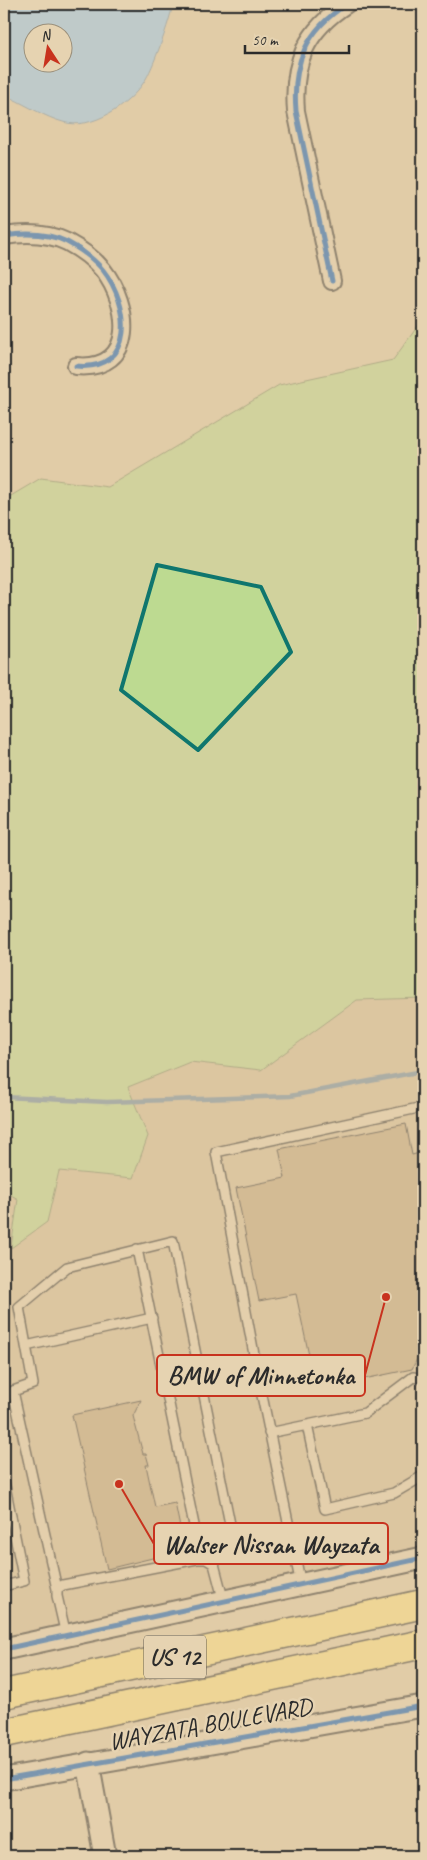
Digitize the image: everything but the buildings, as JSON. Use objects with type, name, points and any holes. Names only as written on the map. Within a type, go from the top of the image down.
[{"type":"highway","points":[[345,1620],[423,1589]]},
{"type":"highway","name":"US 12","points":[[4,1694],[423,1604]]},
{"type":"highway","name":"US 12","points":[[4,1733],[423,1644]]},
{"type":"highway","points":[[376,1654],[423,1649]]},
{"type":"street","points":[[332,281],[296,111],[294,88],[297,66],[306,45],[318,27],[334,12],[347,4]]},
{"type":"street","points":[[4,236],[20,234],[43,235],[66,242],[86,254],[103,271],[115,290],[122,313],[124,336],[120,349],[111,358],[100,364],[88,367],[76,366]]},
{"type":"street","points":[[4,1648],[301,1586],[423,1558]]},
{"type":"street","name":"WAYZATA BOULEVARD","points":[[4,1779],[423,1706]]},
{"type":"street","points":[[88,1763],[105,1856]]},
{"type":"lane","points":[[301,1586],[269,1433],[216,1152],[423,1107]]},
{"type":"lane","points":[[66,1635],[13,1391],[33,1384],[19,1307],[67,1267],[172,1241],[232,1534],[214,1564],[224,1602]]},
{"type":"lane","points":[[137,1249],[201,1559]]},
{"type":"lane","points":[[26,1346],[152,1318]]},
{"type":"lane","points":[[269,1433],[365,1413],[413,1377],[423,1378]]},
{"type":"lane","points":[[308,1425],[325,1509],[394,1493],[423,1476]]},
{"type":"lane","points":[[4,1481],[24,1581],[4,1586]]},
{"type":"lane","points":[[57,1589],[63,1585],[201,1559],[214,1564]]},
{"type":"highlighted area","points":[[157,565],[261,587],[291,652],[198,750],[121,690]]},
{"type":"shaded area","points":[[423,998],[423,1558],[4,1649],[4,1191],[18,1199],[11,1247],[47,1222],[59,1171],[148,1136],[128,1087],[190,1062],[261,1070],[357,1000]]},
{"type":"green space","points":[[423,319],[423,998],[357,1000],[261,1070],[190,1062],[128,1087],[148,1136],[133,1178],[59,1171],[47,1222],[11,1248],[18,1199],[4,1191],[4,500],[41,478],[108,487],[279,385],[393,360]]},
{"type":"water","points":[[4,4],[173,4],[161,44],[144,82],[129,99],[108,114],[85,123],[74,124],[50,117],[4,96]]},
{"type":"waterway","points":[[4,1097],[107,1102],[290,1096],[423,1071]]},
{"type":"cycle path","points":[[332,281],[296,111],[295,94],[300,63],[305,49],[321,25],[347,4]]},
{"type":"cycle path","points":[[4,236],[36,234],[67,242],[95,262],[112,284],[119,300],[123,317],[123,333],[119,347],[110,358],[96,365],[76,366]]},
{"type":"cycle path","points":[[4,1649],[423,1558]]},
{"type":"cycle path","points":[[4,1779],[423,1706]]},
{"type":"place","name":"BMW of Minnetonka","points":[[386,1297]]},
{"type":"place","name":"Walser Nissan Wayzata","points":[[119,1484]]}]
